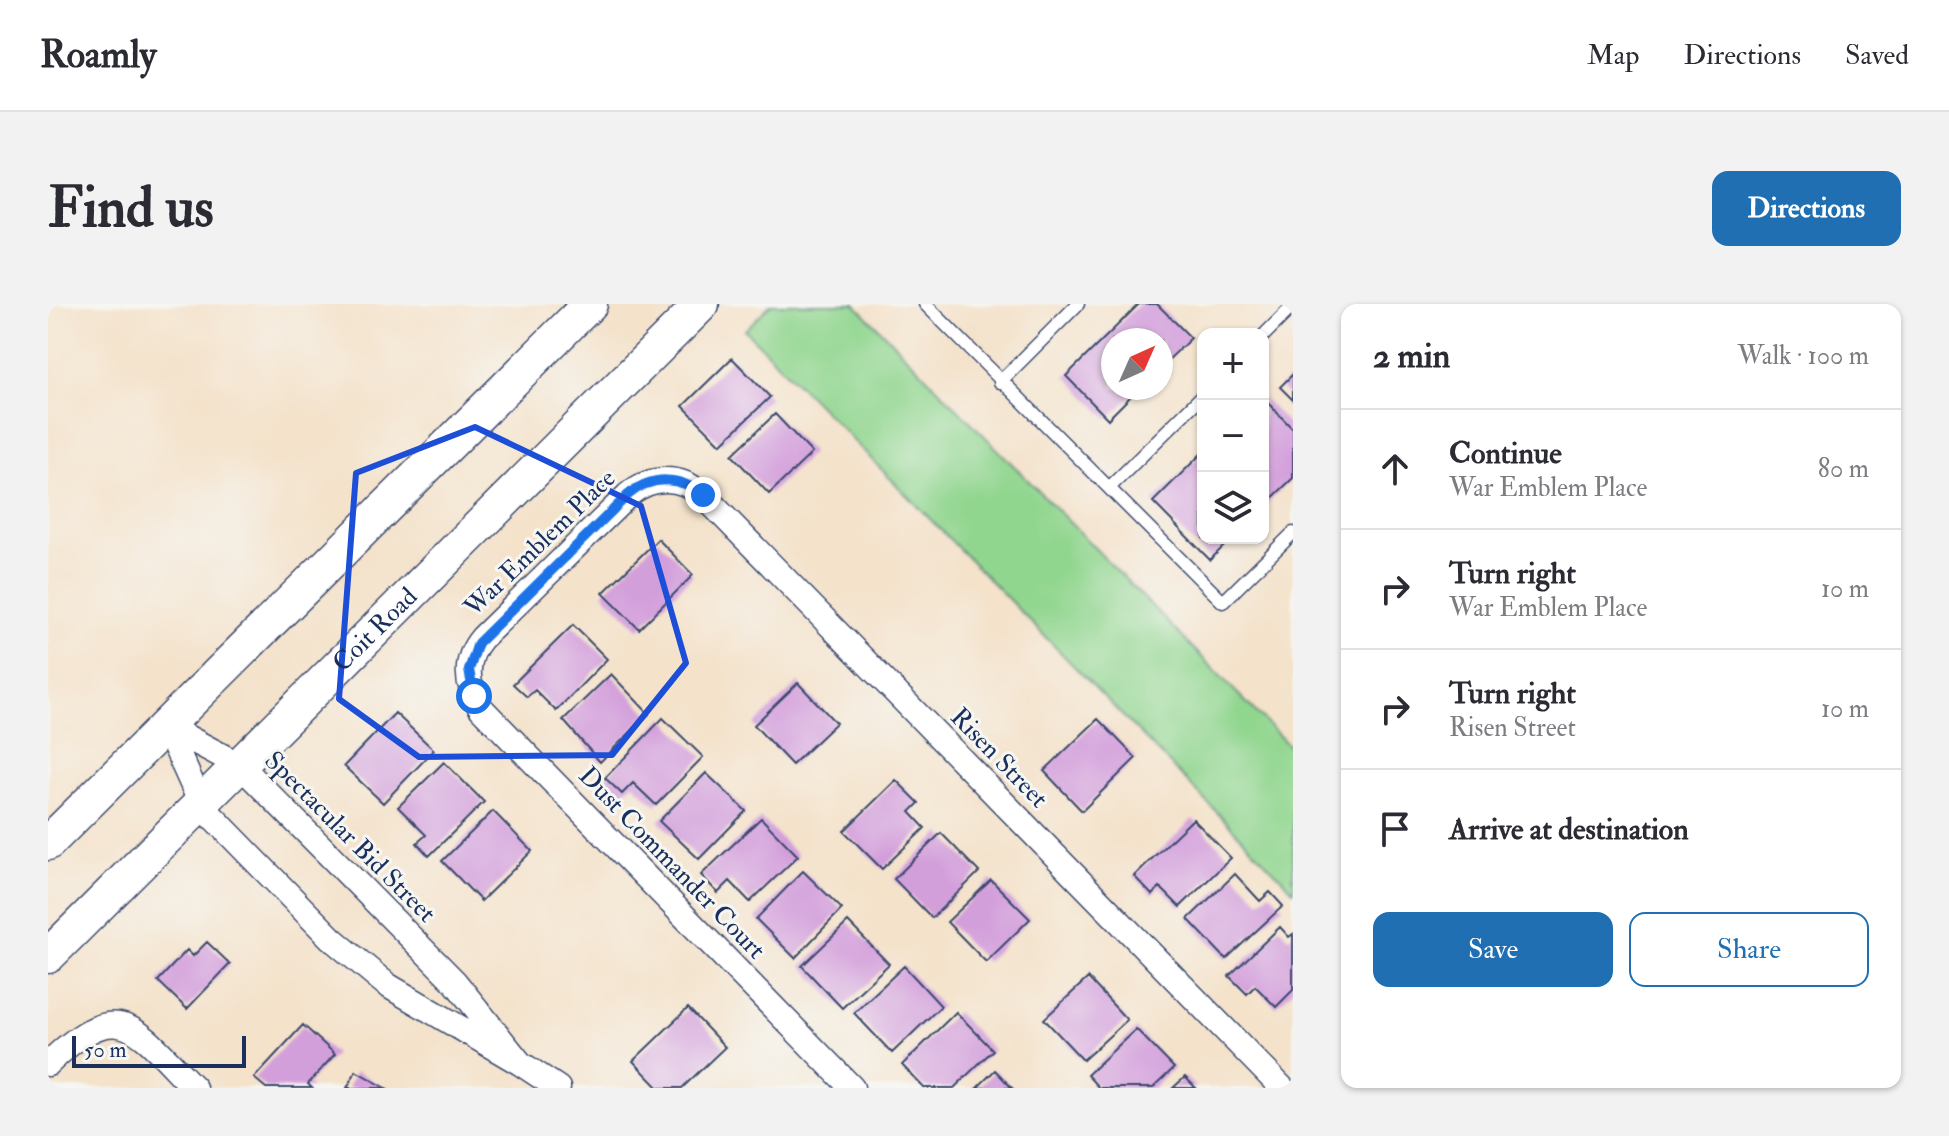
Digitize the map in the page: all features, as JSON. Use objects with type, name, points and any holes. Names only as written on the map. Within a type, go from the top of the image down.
[{"type":"main road","points":[[48,843],[590,304]]},
{"type":"main road","name":"Coit Road","points":[[48,956],[202,806],[702,304]]},
{"type":"street","name":"War Emblem Place","points":[[469,667],[482,638],[628,495],[648,482],[667,479]]},
{"type":"street","name":"Risen Street","points":[[667,479],[687,484],[703,495],[1282,1088]]},
{"type":"street","name":"Dust Commander Court","points":[[469,667],[469,684],[481,708],[852,1088]]},
{"type":"street","name":"Spectacular Bid Street","points":[[166,726],[241,766],[455,982],[520,1063]]},
{"type":"street","name":"Spectacular Bid Street","points":[[166,726],[202,806],[358,963],[403,994],[558,1088]]},
{"type":"street","points":[[48,1064],[83,1031],[111,1025],[138,1032],[194,1088]]},
{"type":"lane","points":[[925,304],[1223,602],[1293,533]]},
{"type":"lane","points":[[1000,382],[1078,304]]},
{"type":"lane","points":[[1269,330],[1293,306]]},
{"type":"lane","points":[[1109,488],[1198,400]]},
{"type":"highlighted area","points":[[475,427],[641,506],[686,663],[612,755],[419,757],[339,699],[356,473]]},
{"type":"green space","points":[[771,304],[855,304],[1293,750],[1293,890],[745,330]]},
{"type":"building","points":[[1139,304],[1157,304],[1191,338],[1173,355],[1173,328],[1115,328]]},
{"type":"building","points":[[1101,341],[1101,400],[1127,400],[1108,419],[1066,376]]},
{"type":"building","points":[[732,358],[770,397],[721,444],[683,406]]},
{"type":"building","points":[[1293,374],[1293,400],[1280,387]]},
{"type":"building","points":[[1269,404],[1293,429],[1293,478],[1269,501]]},
{"type":"building","points":[[775,414],[812,453],[769,494],[732,455]]},
{"type":"building","points":[[1197,458],[1197,544],[1226,544],[1210,560],[1153,502]]},
{"type":"building","points":[[658,539],[693,575],[639,629],[603,593]]},
{"type":"building","points":[[573,625],[607,659],[556,711],[535,690],[527,697],[513,684]]},
{"type":"building","points":[[611,674],[649,714],[600,762],[563,720]]},
{"type":"building","points":[[798,683],[836,723],[792,765],[754,725]]},
{"type":"building","points":[[395,713],[434,750],[383,803],[344,766]]},
{"type":"building","points":[[663,718],[703,757],[656,805],[633,783],[622,794],[605,778]]},
{"type":"building","points":[[1098,719],[1136,758],[1082,811],[1044,771]]},
{"type":"building","points":[[444,762],[484,802],[429,856],[417,843],[426,835],[398,807]]},
{"type":"building","points":[[706,773],[746,811],[699,859],[659,821]]},
{"type":"building","points":[[896,780],[919,803],[910,812],[925,828],[882,869],[844,831]]},
{"type":"building","points":[[493,811],[532,851],[481,901],[442,861]]},
{"type":"building","points":[[761,818],[798,856],[750,902],[730,881],[718,893],[701,875]]},
{"type":"building","points":[[1193,819],[1231,858],[1180,907],[1160,887],[1152,895],[1134,876]]},
{"type":"building","points":[[941,833],[979,872],[932,918],[894,879]]},
{"type":"building","points":[[803,871],[842,909],[795,958],[756,919]]},
{"type":"building","points":[[1235,874],[1260,901],[1270,892],[1283,906],[1226,959],[1188,919]]},
{"type":"building","points":[[991,880],[1030,919],[986,962],[947,922]]},
{"type":"building","points":[[848,922],[889,964],[842,1008],[802,966]]},
{"type":"building","points":[[1280,927],[1289,937],[1293,934],[1293,990],[1276,1007],[1255,986],[1247,994],[1229,976]]},
{"type":"building","points":[[207,942],[230,964],[187,1009],[158,981],[187,950],[193,956]]},
{"type":"building","points":[[904,966],[941,1006],[892,1053],[854,1013]]},
{"type":"building","points":[[1088,978],[1127,1020],[1083,1060],[1044,1019]]},
{"type":"building","points":[[688,1008],[725,1047],[682,1088],[659,1088],[633,1061]]},
{"type":"building","points":[[956,1012],[993,1050],[954,1088],[924,1088],[902,1065]]},
{"type":"building","points":[[303,1025],[335,1054],[308,1084],[312,1088],[266,1088],[254,1078]]},
{"type":"building","points":[[1136,1029],[1174,1068],[1153,1088],[1099,1088],[1087,1075]]},
{"type":"building","points":[[995,1070],[1012,1088],[977,1088]]},
{"type":"building","points":[[356,1071],[386,1088],[347,1088]]},
{"type":"building","points":[[1185,1077],[1196,1088],[1173,1088]]},
{"type":"route","points":[[474,696],[469,684],[469,664],[478,643],[628,495],[648,482],[667,479],[687,484],[703,495]]}]
